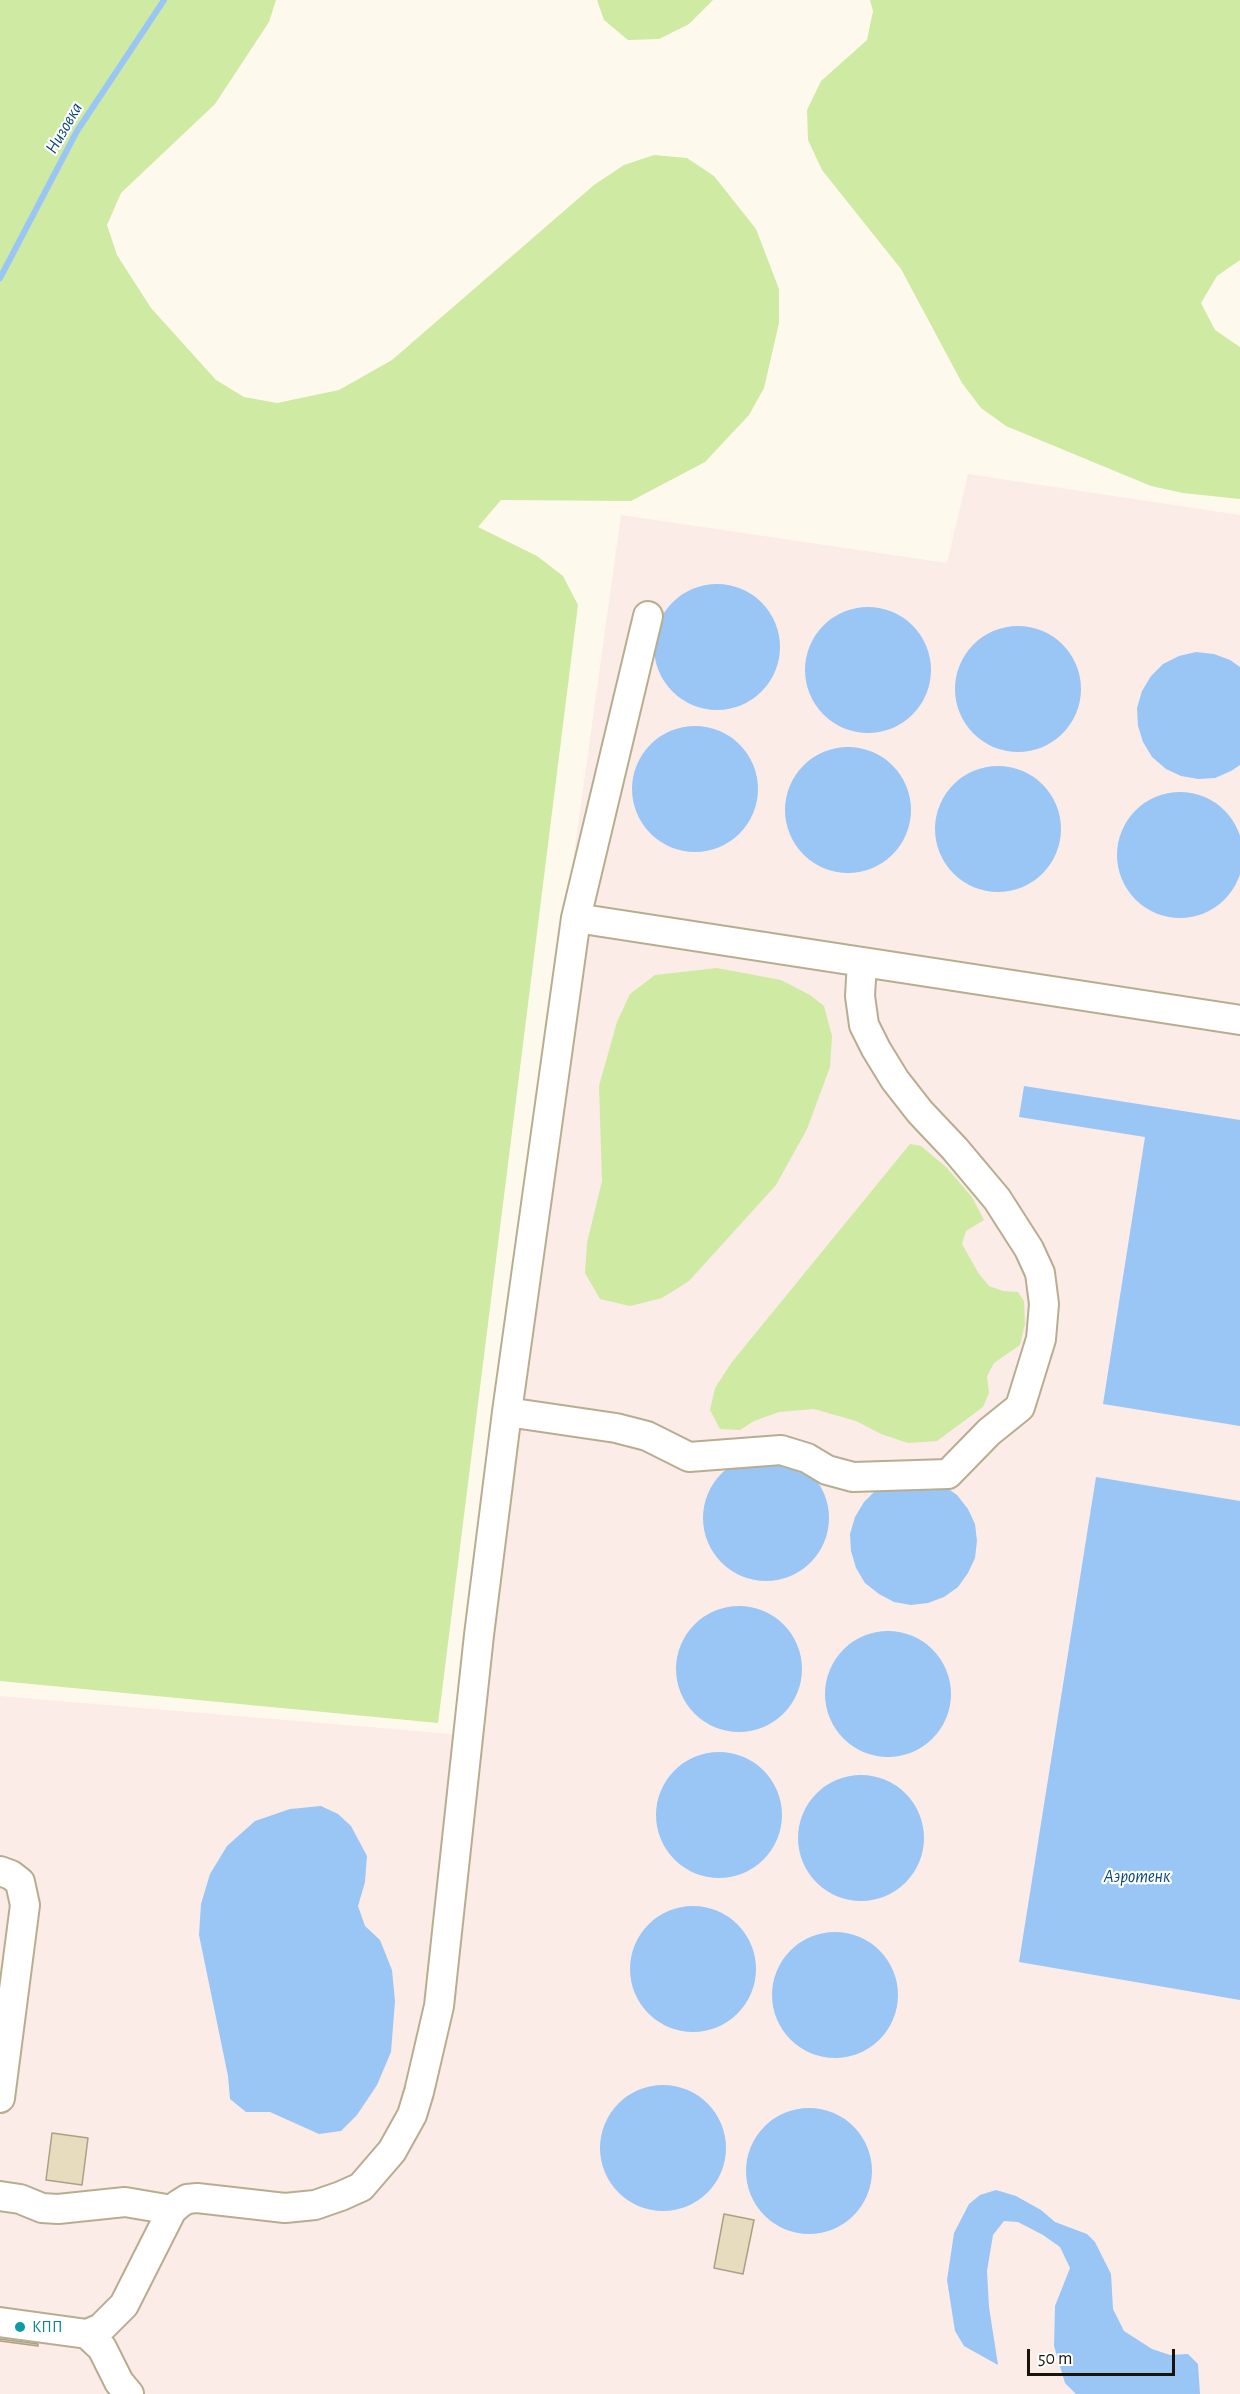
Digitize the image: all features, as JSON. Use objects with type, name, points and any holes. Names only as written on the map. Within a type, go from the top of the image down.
[{"type":"lane","points":[[0,2322],[87,2334],[101,2328],[124,2305],[172,2210],[187,2199],[196,2198],[285,2208],[315,2205],[341,2196],[361,2187],[377,2170],[392,2151],[412,2115],[439,2006],[479,1635],[507,1412],[576,918],[648,616]]},
{"type":"lane","points":[[576,918],[1240,1020]]},
{"type":"lane","points":[[507,1412],[616,1428],[646,1436],[689,1456],[781,1450],[807,1458],[827,1470],[853,1477],[948,1474],[989,1432],[1020,1407],[1041,1339],[1044,1304],[1040,1273],[1029,1250],[997,1199],[920,1112],[895,1080],[876,1048],[864,1025],[860,996],[862,963]]},
{"type":"lane","points":[[0,1871],[20,1882],[25,1905],[0,2098]]},
{"type":"lane","points":[[0,2196],[20,2199],[42,2208],[58,2209],[125,2202],[172,2210]]},
{"type":"lane","points":[[87,2334],[102,2348],[119,2382],[129,2394]]},
{"type":"shaded area","points":[[968,474],[1240,515],[1240,2394],[0,2394],[0,1696],[452,1734],[621,515],[947,563]]},
{"type":"green space","points":[[0,0],[276,0],[269,22],[215,104],[121,193],[107,225],[117,255],[151,308],[216,380],[244,397],[277,403],[339,390],[392,360],[594,185],[624,165],[654,155],[687,158],[714,176],[756,229],[779,289],[779,323],[764,388],[749,415],[705,462],[631,501],[501,500],[478,527],[537,556],[563,576],[578,605],[438,1723],[0,1681]]},
{"type":"green space","points":[[597,0],[713,0],[689,24],[659,39],[628,40],[604,20]]},
{"type":"green space","points":[[870,0],[1240,0],[1240,260],[1217,276],[1201,303],[1215,330],[1240,347],[1240,499],[1183,493],[1151,486],[1006,426],[981,408],[962,383],[901,269],[822,170],[808,140],[807,110],[821,81],[867,40],[873,11]]},
{"type":"green space","points":[[717,968],[781,980],[810,995],[824,1006],[832,1036],[830,1067],[807,1129],[776,1185],[689,1281],[662,1298],[630,1306],[600,1299],[585,1273],[587,1243],[602,1181],[599,1086],[617,1022],[630,994],[655,975]]},
{"type":"green space","points":[[910,1144],[921,1146],[946,1167],[972,1197],[984,1220],[966,1231],[962,1244],[979,1274],[989,1286],[1003,1291],[1018,1292],[1024,1301],[1025,1324],[1020,1345],[994,1363],[987,1376],[989,1393],[983,1407],[937,1441],[908,1443],[881,1434],[856,1421],[814,1409],[779,1412],[754,1421],[740,1430],[720,1429],[710,1410],[715,1388],[732,1362]]},
{"type":"water","points":[[717,584],[741,589],[762,602],[775,623],[780,647],[775,671],[762,692],[741,705],[717,710],[693,705],[672,692],[659,671],[654,647],[659,623],[672,602],[693,589]]},
{"type":"water","points":[[868,607],[892,612],[913,625],[926,646],[931,670],[926,694],[913,715],[892,728],[868,733],[844,728],[823,715],[810,694],[805,670],[810,646],[823,625],[844,612]]},
{"type":"water","points":[[1018,626],[1042,631],[1063,644],[1076,665],[1081,689],[1076,713],[1063,734],[1042,747],[1018,752],[994,747],[973,734],[960,713],[955,689],[960,665],[973,644],[994,631]]},
{"type":"water","points":[[1196,652],[1214,654],[1240,667],[1240,765],[1215,778],[1198,779],[1181,776],[1166,769],[1152,757],[1143,742],[1138,726],[1137,708],[1142,691],[1151,676],[1163,664],[1179,656]]},
{"type":"water","points":[[695,726],[719,731],[740,744],[753,765],[758,789],[753,813],[740,834],[719,847],[695,852],[671,847],[650,834],[637,813],[632,789],[637,765],[650,744],[671,731]]},
{"type":"water","points":[[848,747],[872,752],[893,765],[906,786],[911,810],[906,834],[893,855],[872,868],[848,873],[824,868],[803,855],[790,834],[785,810],[790,786],[803,765],[824,752]]},
{"type":"water","points":[[998,766],[1022,771],[1043,784],[1056,805],[1061,829],[1056,853],[1043,874],[1022,887],[998,892],[974,887],[953,874],[940,853],[935,829],[940,805],[953,784],[974,771]]},
{"type":"water","points":[[1180,792],[1204,797],[1224,811],[1238,831],[1243,855],[1238,879],[1224,899],[1204,913],[1180,918],[1156,913],[1136,899],[1122,879],[1117,855],[1122,831],[1136,811],[1156,797]]},
{"type":"water","points":[[1024,1086],[1240,1120],[1240,1426],[1103,1404],[1145,1137],[1019,1117]]},
{"type":"water","points":[[766,1455],[790,1460],[810,1474],[824,1494],[829,1518],[824,1542],[810,1562],[790,1576],[766,1581],[742,1576],[722,1562],[708,1542],[703,1518],[708,1494],[722,1474],[742,1460]]},
{"type":"water","name":"Аэротенк","points":[[1096,1477],[1240,1501],[1240,2000],[1019,1962]]},
{"type":"water","points":[[943,1485],[957,1495],[968,1509],[975,1524],[977,1541],[975,1558],[958,1587],[944,1597],[928,1603],[911,1605],[894,1602],[865,1583],[856,1568],[851,1551],[850,1534],[855,1517],[864,1502],[876,1490]]},
{"type":"water","points":[[739,1606],[763,1611],[784,1624],[797,1645],[802,1669],[797,1693],[784,1714],[763,1727],[739,1732],[715,1727],[694,1714],[681,1693],[676,1669],[681,1645],[694,1624],[715,1611]]},
{"type":"water","points":[[888,1631],[912,1636],[933,1649],[946,1670],[951,1694],[946,1718],[933,1739],[912,1752],[888,1757],[864,1752],[843,1739],[830,1718],[825,1694],[830,1670],[843,1649],[864,1636]]},
{"type":"water","points":[[719,1752],[743,1757],[764,1770],[777,1791],[782,1815],[777,1839],[764,1860],[743,1873],[719,1878],[695,1873],[674,1860],[661,1839],[656,1815],[661,1791],[674,1770],[695,1757]]},
{"type":"water","points":[[861,1775],[885,1780],[906,1793],[919,1814],[924,1838],[919,1862],[906,1883],[885,1896],[861,1901],[837,1896],[816,1883],[803,1862],[798,1838],[803,1814],[816,1793],[837,1780]]},
{"type":"water","points":[[321,1806],[338,1814],[351,1826],[367,1856],[365,1882],[358,1906],[365,1926],[380,1940],[392,1970],[395,2001],[391,2052],[377,2085],[357,2115],[341,2131],[319,2134],[270,2112],[246,2112],[230,2099],[228,2076],[199,1935],[201,1904],[210,1874],[227,1846],[255,1821],[290,1809]]},
{"type":"water","points":[[693,1906],[717,1911],[738,1924],[751,1945],[756,1969],[751,1993],[738,2014],[717,2027],[693,2032],[669,2027],[648,2014],[635,1993],[630,1969],[635,1945],[648,1924],[669,1911]]},
{"type":"water","points":[[835,1932],[859,1937],[880,1950],[893,1971],[898,1995],[893,2019],[880,2040],[859,2053],[835,2058],[811,2053],[790,2040],[777,2019],[772,1995],[777,1971],[790,1950],[811,1937]]},
{"type":"water","points":[[663,2085],[687,2090],[708,2103],[721,2124],[726,2148],[721,2172],[708,2193],[687,2206],[663,2211],[639,2206],[618,2193],[605,2172],[600,2148],[605,2124],[618,2103],[639,2090]]},
{"type":"water","points":[[809,2108],[833,2113],[854,2126],[867,2147],[872,2171],[867,2195],[854,2216],[833,2229],[809,2234],[785,2229],[764,2216],[751,2195],[746,2171],[751,2147],[764,2126],[785,2113]]},
{"type":"water","points":[[996,2190],[1016,2196],[1041,2210],[1055,2222],[1087,2234],[1095,2242],[1111,2274],[1113,2309],[1124,2331],[1152,2349],[1170,2355],[1188,2354],[1198,2364],[1200,2394],[1076,2394],[1065,2383],[1054,2346],[1055,2306],[1070,2268],[1060,2247],[1018,2222],[1004,2221],[993,2235],[987,2271],[989,2307],[998,2365],[964,2346],[955,2331],[947,2280],[954,2233],[969,2204],[980,2195]]},
{"type":"building","points":[[52,2133],[88,2138],[82,2185],[46,2180]]},
{"type":"building","points":[[724,2214],[754,2220],[743,2274],[714,2268]]},
{"type":"building","points":[[0,2339],[38,2344],[38,2346],[0,2341]]},
{"type":"waterway","name":"Низовка","points":[[0,278],[77,131],[164,0]]},
{"type":"place","name":"КПП","points":[[20,2327]]}]
